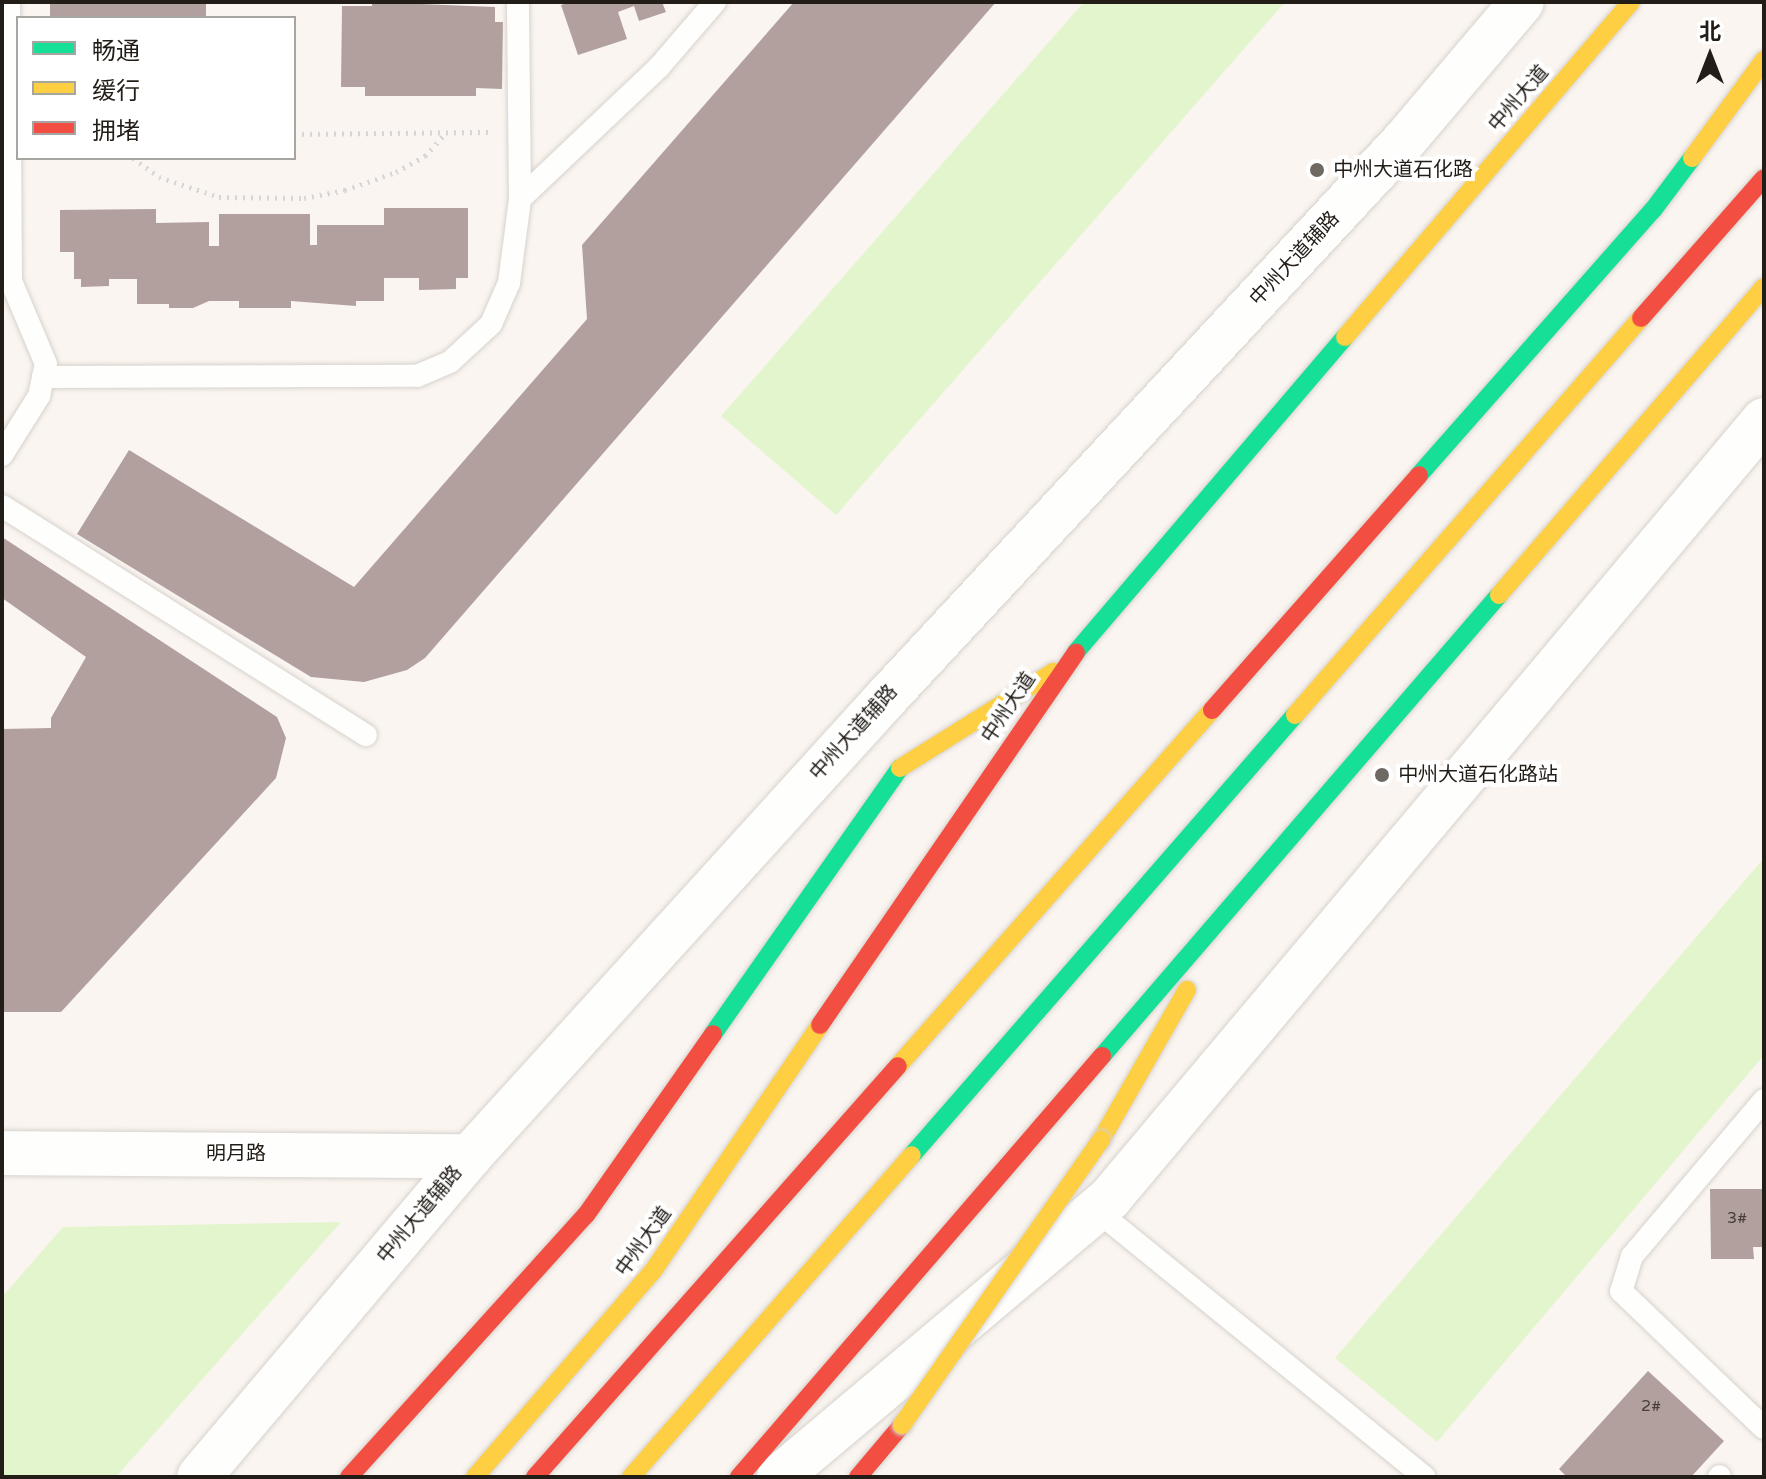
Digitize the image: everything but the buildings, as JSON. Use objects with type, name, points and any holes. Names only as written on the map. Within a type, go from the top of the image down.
[{"type":"main road","name":"中州大道","points":[[475,1477],[653,1271],[1065,665],[1631,2]]},
{"type":"main road","points":[[535,1477],[1643,222],[1764,60]]},
{"type":"main road","points":[[631,1477],[1764,178]]},
{"type":"main road","points":[[739,1477],[1764,287]]},
{"type":"main road","points":[[349,1477],[586,1215],[903,764],[1065,665]]},
{"type":"main road","points":[[858,1477],[902,1425],[1101,1140],[1237,902]]},
{"type":"street","name":"中州大道辅路","points":[[199,1477],[470,1156],[888,696],[1404,141],[1522,2]]},
{"type":"street","points":[[779,1477],[1096,1210],[1764,420]]},
{"type":"street","name":"明月路","points":[[2,1153],[470,1156]]},
{"type":"lane","points":[[2,455],[39,396],[46,364],[11,281],[9,2]]},
{"type":"lane","points":[[43,377],[417,376],[450,362],[491,324],[509,283],[520,199],[518,2]]},
{"type":"lane","points":[[520,199],[659,67],[715,2]]},
{"type":"lane","points":[[2,506],[366,735]]},
{"type":"lane","points":[[1764,1100],[1632,1256],[1621,1291],[1764,1428]]},
{"type":"lane","points":[[1096,1210],[1424,1477]]},
{"type":"path","points":[[296,134],[519,132]]},
{"type":"path","points":[[136,160],[159,177],[219,197],[304,198],[345,190],[396,172],[425,156],[446,133]]},
{"type":"green space","points":[[1084,2],[1285,2],[836,515],[721,416]]},
{"type":"green space","points":[[1764,858],[1764,1055],[1437,1442],[1335,1358]]},
{"type":"green space","points":[[341,1222],[116,1477],[2,1477],[2,1297],[63,1227]]},
{"type":"traffic: fast","points":[[1419,475],[1653,210],[1692,158]]},
{"type":"traffic: fast","points":[[1076,652],[1345,337]]},
{"type":"traffic: fast","points":[[1102,1056],[1499,595]]},
{"type":"traffic: fast","points":[[912,1155],[1295,715]]},
{"type":"traffic: fast","points":[[713,1034],[900,768]]},
{"type":"traffic: slow","points":[[1345,337],[1631,2]]},
{"type":"traffic: slow","points":[[1692,158],[1764,60]]},
{"type":"traffic: slow","points":[[1499,595],[1764,287]]},
{"type":"traffic: slow","points":[[1295,715],[1641,318]]},
{"type":"traffic: slow","points":[[900,768],[1053,672]]},
{"type":"traffic: slow","points":[[898,1066],[1212,710]]},
{"type":"traffic: slow","points":[[1101,1140],[1187,990]]},
{"type":"traffic: slow","points":[[475,1477],[653,1271],[820,1025]]},
{"type":"traffic: slow","points":[[902,1425],[1101,1140]]},
{"type":"traffic: slow","points":[[631,1477],[912,1155]]},
{"type":"traffic: jam","points":[[1641,318],[1764,178]]},
{"type":"traffic: jam","points":[[1212,710],[1419,475]]},
{"type":"traffic: jam","points":[[820,1025],[1076,652]]},
{"type":"traffic: jam","points":[[349,1477],[586,1215],[713,1034]]},
{"type":"traffic: jam","points":[[739,1477],[1102,1056]]},
{"type":"traffic: jam","points":[[535,1477],[898,1066]]},
{"type":"traffic: jam","points":[[858,1477],[902,1425]]},
{"type":"place","name":"中州大道石化路","points":[[1317,170]]},
{"type":"place","name":"中州大道石化路站","points":[[1382,775]]}]
